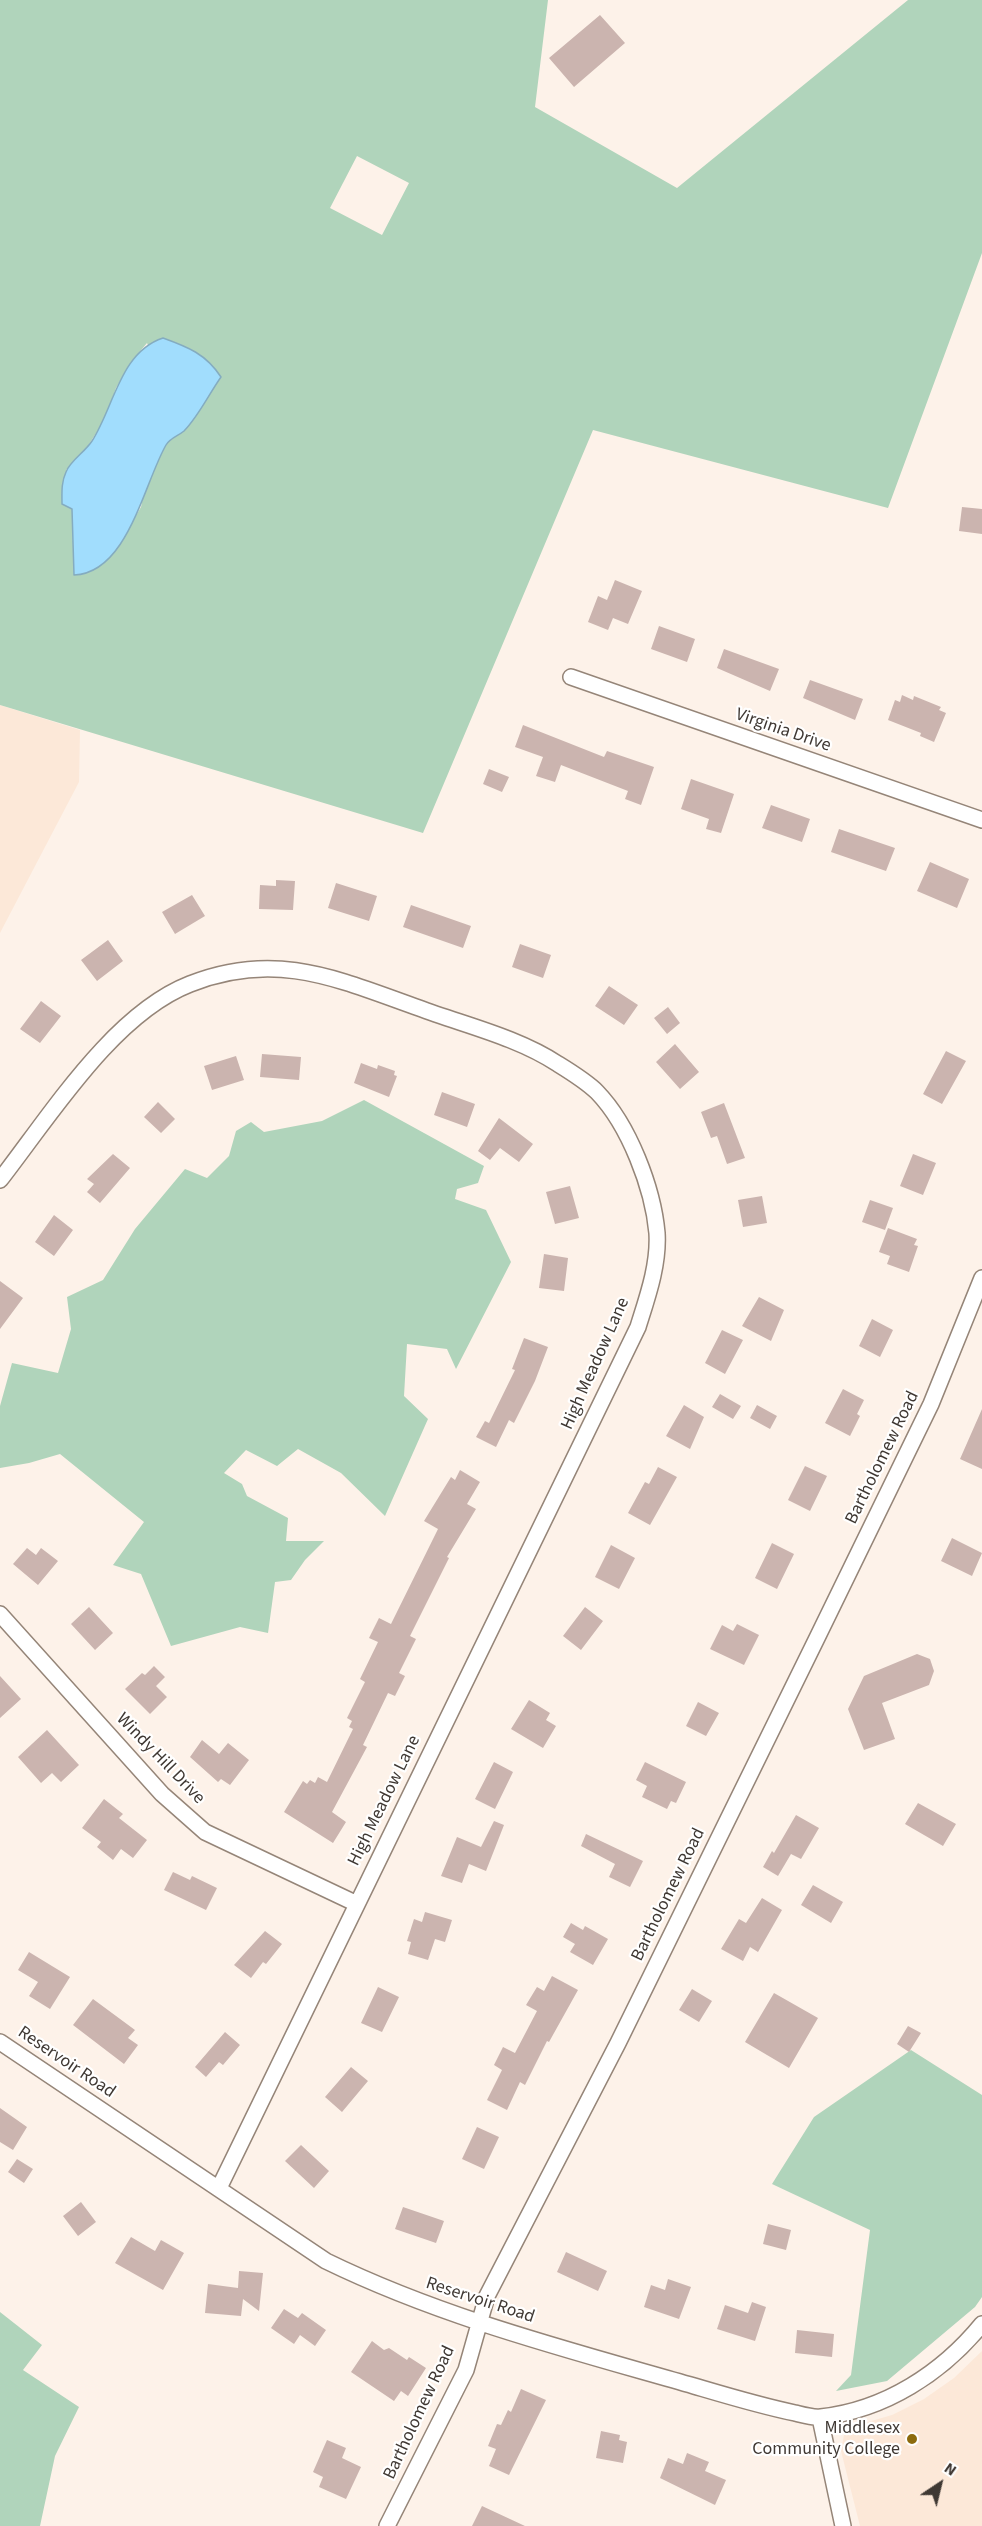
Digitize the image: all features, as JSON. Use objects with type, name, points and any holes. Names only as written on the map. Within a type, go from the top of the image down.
[{"type":"street","name":"Virginia Drive","points":[[571,677],[982,820]]},
{"type":"street","name":"High Meadow Lane","points":[[0,1180],[111,1038],[150,1006],[189,984],[238,969],[286,968],[335,978],[516,1044],[556,1063],[597,1092],[628,1137],[648,1182],[657,1235],[651,1284],[638,1328],[219,2188]]},
{"type":"street","name":"Bartholomew Road","points":[[387,2526],[466,2370],[487,2296],[618,2043],[931,1404],[982,1278]]},
{"type":"street","name":"Windy Hill Drive","points":[[0,1614],[162,1794],[205,1832],[357,1905]]},
{"type":"street","name":"Reservoir Road","points":[[0,2042],[326,2261],[382,2289],[480,2323],[759,2406],[820,2418],[861,2408],[902,2392],[961,2350],[982,2324]]},
{"type":"street","points":[[820,2418],[843,2526]]},
{"type":"shaded area","points":[[0,705],[80,730],[79,782],[0,933]]},
{"type":"shaded area","name":"Middlesex Community College","points":[[982,2351],[982,2526],[860,2526],[841,2451],[844,2435],[854,2426],[892,2415],[924,2399],[954,2378]]},
{"type":"green space","points":[[0,0],[548,0],[535,107],[677,188],[908,0],[982,0],[982,253],[888,508],[593,430],[423,833],[0,705]],"holes":[[[357,156],[409,183],[382,235],[330,208]],[[147,343],[184,431],[167,442],[145,488],[141,507],[120,543],[103,564],[74,575],[72,509],[66,470],[86,449],[105,419],[116,388],[131,362]]]},
{"type":"green space","points":[[364,1100],[484,1166],[478,1183],[457,1189],[455,1199],[486,1210],[511,1262],[456,1369],[447,1349],[407,1344],[404,1396],[428,1419],[385,1516],[341,1473],[298,1449],[277,1466],[246,1450],[224,1473],[242,1484],[247,1496],[288,1518],[286,1541],[324,1541],[305,1560],[291,1580],[275,1582],[268,1633],[240,1627],[171,1646],[141,1574],[113,1565],[144,1522],[60,1454],[0,1468],[0,1406],[12,1363],[58,1373],[71,1329],[67,1297],[103,1280],[135,1229],[185,1169],[207,1178],[229,1156],[236,1131],[251,1122],[264,1132],[322,1121]]},
{"type":"green space","points":[[911,2050],[982,2095],[982,2297],[975,2307],[887,2381],[836,2391],[851,2375],[870,2230],[772,2184],[814,2117]]},
{"type":"green space","points":[[0,2312],[42,2345],[23,2370],[79,2407],[55,2456],[40,2526],[0,2526]]},
{"type":"water","points":[[163,338],[196,352],[209,362],[221,377],[189,425],[166,445],[132,524],[121,543],[108,559],[93,570],[74,575],[72,509],[62,504],[64,476],[71,464],[92,441],[127,368],[149,345]]},
{"type":"building","points":[[600,15],[625,43],[574,87],[549,58]]},
{"type":"building","points":[[962,507],[982,509],[982,534],[959,531]]},
{"type":"building","points":[[615,580],[642,591],[628,624],[613,618],[608,630],[588,622],[598,596],[607,600]]},
{"type":"building","points":[[659,626],[695,639],[687,662],[651,649]]},
{"type":"building","points":[[724,649],[779,669],[770,691],[717,668]]},
{"type":"building","points":[[810,680],[863,699],[855,720],[803,698]]},
{"type":"building","points":[[902,695],[913,700],[914,696],[941,707],[939,710],[946,713],[934,742],[920,736],[921,733],[888,720],[895,700],[900,702]]},
{"type":"building","points":[[523,725],[604,757],[607,751],[654,767],[641,805],[625,799],[628,791],[561,765],[555,782],[536,776],[543,757],[515,747]]},
{"type":"building","points":[[489,769],[509,777],[502,792],[483,784]]},
{"type":"building","points":[[691,779],[734,794],[721,833],[706,829],[709,819],[681,809]]},
{"type":"building","points":[[771,805],[810,819],[802,842],[762,828]]},
{"type":"building","points":[[839,829],[895,848],[886,871],[831,852]]},
{"type":"building","points":[[930,862],[969,879],[957,908],[917,891]]},
{"type":"building","points":[[276,880],[295,881],[293,910],[259,909],[260,885],[276,886]]},
{"type":"building","points":[[336,883],[377,896],[369,921],[328,908]]},
{"type":"building","points":[[192,895],[205,916],[175,934],[162,912]]},
{"type":"building","points":[[411,905],[471,926],[463,948],[403,927]]},
{"type":"building","points":[[108,940],[123,961],[97,981],[81,960]]},
{"type":"building","points":[[520,944],[551,955],[543,978],[512,967]]},
{"type":"building","points":[[609,986],[638,1005],[624,1025],[595,1006]]},
{"type":"building","points":[[41,1001],[61,1016],[40,1043],[20,1029]]},
{"type":"building","points":[[668,1007],[680,1023],[667,1034],[654,1018]]},
{"type":"building","points":[[675,1044],[699,1072],[680,1089],[656,1062]]},
{"type":"building","points":[[946,1051],[966,1061],[942,1104],[923,1094]]},
{"type":"building","points":[[262,1054],[301,1057],[299,1080],[260,1077]]},
{"type":"building","points":[[236,1056],[244,1080],[212,1090],[204,1066]]},
{"type":"building","points":[[361,1063],[377,1069],[378,1065],[395,1071],[394,1075],[397,1076],[389,1097],[354,1083]]},
{"type":"building","points":[[442,1092],[475,1104],[467,1127],[434,1115]]},
{"type":"building","points":[[158,1102],[175,1119],[161,1133],[144,1117]]},
{"type":"building","points":[[724,1103],[745,1158],[727,1164],[717,1136],[711,1138],[701,1112]]},
{"type":"building","points":[[499,1118],[533,1144],[519,1162],[500,1148],[490,1160],[478,1151]]},
{"type":"building","points":[[113,1154],[130,1168],[100,1203],[87,1192],[94,1184],[87,1179]]},
{"type":"building","points":[[913,1154],[936,1163],[923,1195],[900,1186]]},
{"type":"building","points":[[570,1186],[579,1218],[555,1224],[546,1192]]},
{"type":"building","points":[[762,1196],[767,1223],[743,1227],[738,1200]]},
{"type":"building","points":[[870,1200],[893,1208],[885,1230],[862,1222]]},
{"type":"building","points":[[54,1215],[73,1230],[54,1256],[35,1242]]},
{"type":"building","points":[[888,1228],[917,1239],[914,1245],[918,1246],[909,1272],[887,1264],[890,1256],[879,1252]]},
{"type":"building","points":[[544,1254],[568,1258],[564,1291],[539,1288]]},
{"type":"building","points":[[0,1281],[23,1298],[0,1329]]},
{"type":"building","points":[[759,1297],[784,1310],[771,1341],[742,1326]]},
{"type":"building","points":[[872,1319],[893,1330],[880,1357],[859,1346]]},
{"type":"building","points":[[722,1330],[743,1340],[725,1374],[705,1363]]},
{"type":"building","points":[[524,1338],[548,1347],[535,1381],[514,1423],[509,1420],[496,1447],[476,1437],[485,1421],[489,1423],[515,1370],[512,1369]]},
{"type":"building","points":[[843,1389],[864,1400],[857,1414],[860,1416],[850,1436],[825,1423]]},
{"type":"building","points":[[720,1394],[741,1406],[733,1419],[712,1407]]},
{"type":"building","points":[[684,1405],[704,1417],[690,1449],[666,1436]]},
{"type":"building","points":[[757,1405],[777,1416],[770,1429],[750,1418]]},
{"type":"building","points":[[982,1409],[982,1469],[960,1459]]},
{"type":"building","points":[[805,1466],[827,1476],[810,1511],[788,1500]]},
{"type":"building","points":[[658,1467],[677,1477],[650,1525],[628,1513],[645,1482],[649,1484]]},
{"type":"building","points":[[460,1470],[480,1482],[467,1504],[476,1509],[447,1557],[449,1558],[410,1636],[416,1639],[399,1673],[405,1676],[395,1696],[388,1693],[363,1745],[367,1747],[332,1812],[346,1822],[333,1843],[284,1812],[303,1781],[307,1784],[310,1780],[315,1783],[318,1777],[327,1782],[353,1729],[349,1727],[352,1721],[347,1718],[365,1682],[360,1679],[378,1642],[369,1638],[379,1618],[391,1624],[438,1529],[424,1521],[451,1477],[455,1480]]},
{"type":"building","points":[[952,1538],[982,1553],[972,1576],[941,1561]]},
{"type":"building","points":[[772,1543],[794,1554],[777,1589],[755,1578]]},
{"type":"building","points":[[611,1545],[635,1558],[619,1589],[595,1577]]},
{"type":"building","points":[[27,1548],[36,1555],[41,1548],[58,1561],[38,1585],[13,1564]]},
{"type":"building","points":[[89,1607],[113,1633],[95,1650],[71,1624]]},
{"type":"building","points":[[585,1607],[603,1621],[581,1650],[563,1636]]},
{"type":"building","points":[[737,1624],[759,1635],[744,1665],[710,1649],[722,1625],[733,1631]]},
{"type":"building","points":[[917,1654],[930,1659],[934,1671],[929,1685],[882,1703],[895,1739],[864,1750],[848,1709],[864,1676]]},
{"type":"building","points":[[154,1666],[165,1677],[156,1686],[167,1697],[150,1714],[125,1689],[142,1673],[145,1675]]},
{"type":"building","points":[[0,1676],[21,1699],[0,1718]]},
{"type":"building","points":[[529,1700],[550,1713],[546,1720],[556,1726],[543,1748],[511,1729]]},
{"type":"building","points":[[698,1702],[719,1713],[706,1736],[686,1726]]},
{"type":"building","points":[[47,1730],[79,1765],[61,1782],[52,1773],[41,1783],[18,1757]]},
{"type":"building","points":[[202,1740],[219,1754],[228,1743],[249,1760],[230,1785],[221,1779],[218,1782],[190,1757]]},
{"type":"building","points":[[494,1762],[513,1772],[495,1809],[475,1799]]},
{"type":"building","points":[[645,1762],[686,1782],[676,1803],[671,1801],[667,1809],[642,1797],[647,1786],[636,1780]]},
{"type":"building","points":[[104,1799],[123,1814],[119,1818],[147,1840],[133,1858],[121,1849],[113,1860],[97,1847],[101,1842],[82,1828]]},
{"type":"building","points":[[918,1803],[956,1824],[943,1846],[905,1824]]},
{"type":"building","points":[[796,1815],[819,1828],[801,1859],[791,1854],[778,1876],[763,1867]]},
{"type":"building","points":[[494,1821],[504,1825],[486,1871],[469,1864],[462,1883],[441,1876],[457,1837],[481,1847]]},
{"type":"building","points":[[586,1834],[643,1861],[630,1887],[609,1877],[615,1864],[581,1846]]},
{"type":"building","points":[[173,1872],[190,1880],[192,1876],[217,1888],[206,1910],[164,1890]]},
{"type":"building","points":[[813,1885],[843,1902],[831,1923],[801,1905]]},
{"type":"building","points":[[762,1898],[782,1910],[758,1952],[750,1947],[743,1961],[721,1949],[739,1919],[746,1923]]},
{"type":"building","points":[[425,1912],[452,1920],[445,1942],[435,1939],[428,1960],[408,1954],[411,1942],[407,1941],[414,1919],[422,1922]]},
{"type":"building","points":[[571,1923],[583,1930],[585,1926],[608,1939],[593,1965],[570,1952],[575,1944],[563,1937]]},
{"type":"building","points":[[265,1931],[282,1944],[266,1964],[263,1962],[251,1978],[234,1965]]},
{"type":"building","points":[[29,1952],[70,1977],[50,2009],[29,1996],[38,1982],[18,1970]]},
{"type":"building","points":[[552,1976],[578,1990],[549,2042],[547,2041],[525,2085],[520,2082],[507,2110],[487,2100],[502,2070],[494,2065],[503,2047],[515,2053],[537,2011],[526,2005],[537,1987],[544,1991]]},
{"type":"building","points":[[378,1987],[399,1997],[382,2032],[361,2023]]},
{"type":"building","points":[[692,1989],[712,2001],[699,2022],[679,2010]]},
{"type":"building","points":[[774,1993],[818,2018],[789,2068],[745,2042]]},
{"type":"building","points":[[93,1999],[135,2030],[128,2038],[138,2045],[124,2064],[73,2025]]},
{"type":"building","points":[[908,2026],[921,2033],[909,2052],[897,2044]]},
{"type":"building","points":[[225,2032],[240,2045],[223,2065],[219,2062],[206,2077],[195,2067]]},
{"type":"building","points":[[351,2067],[368,2081],[342,2112],[325,2097]]},
{"type":"building","points":[[0,2108],[27,2127],[13,2150],[0,2142]]},
{"type":"building","points":[[477,2127],[499,2137],[484,2169],[462,2159]]},
{"type":"building","points":[[301,2145],[329,2171],[314,2188],[285,2161]]},
{"type":"building","points":[[17,2159],[33,2169],[24,2183],[8,2172]]},
{"type":"building","points":[[81,2202],[96,2222],[78,2236],[63,2216]]},
{"type":"building","points":[[403,2207],[444,2221],[436,2243],[395,2229]]},
{"type":"building","points":[[768,2224],[791,2230],[786,2250],[763,2244]]},
{"type":"building","points":[[131,2237],[155,2251],[161,2240],[184,2253],[163,2290],[115,2263]]},
{"type":"building","points":[[566,2252],[607,2271],[598,2291],[557,2272]]},
{"type":"building","points":[[239,2271],[263,2273],[259,2311],[243,2299],[241,2316],[205,2313],[208,2284],[238,2288]]},
{"type":"building","points":[[668,2279],[691,2287],[679,2319],[644,2307],[651,2285],[665,2290]]},
{"type":"building","points":[[752,2302],[766,2307],[755,2341],[717,2329],[725,2305],[748,2313]]},
{"type":"building","points":[[284,2309],[298,2318],[302,2313],[326,2330],[315,2346],[300,2335],[294,2344],[271,2328]]},
{"type":"building","points":[[797,2330],[834,2334],[832,2357],[795,2353]]},
{"type":"building","points":[[372,2341],[384,2350],[389,2348],[407,2360],[409,2357],[426,2368],[408,2396],[401,2391],[394,2401],[351,2372]]},
{"type":"building","points":[[521,2389],[546,2400],[509,2475],[489,2466],[496,2449],[488,2446],[497,2424],[501,2425],[508,2410],[511,2412]]},
{"type":"building","points":[[601,2431],[620,2435],[619,2440],[627,2442],[623,2463],[596,2458]]},
{"type":"building","points":[[327,2440],[346,2448],[342,2458],[361,2467],[346,2499],[319,2487],[323,2477],[313,2472]]},
{"type":"building","points":[[687,2453],[709,2462],[705,2471],[726,2480],[715,2505],[660,2478],[668,2458],[683,2464]]},
{"type":"building","points":[[482,2506],[525,2526],[472,2526]]},
{"type":"place","name":"Middlesex Community College","points":[[912,2439]]}]
